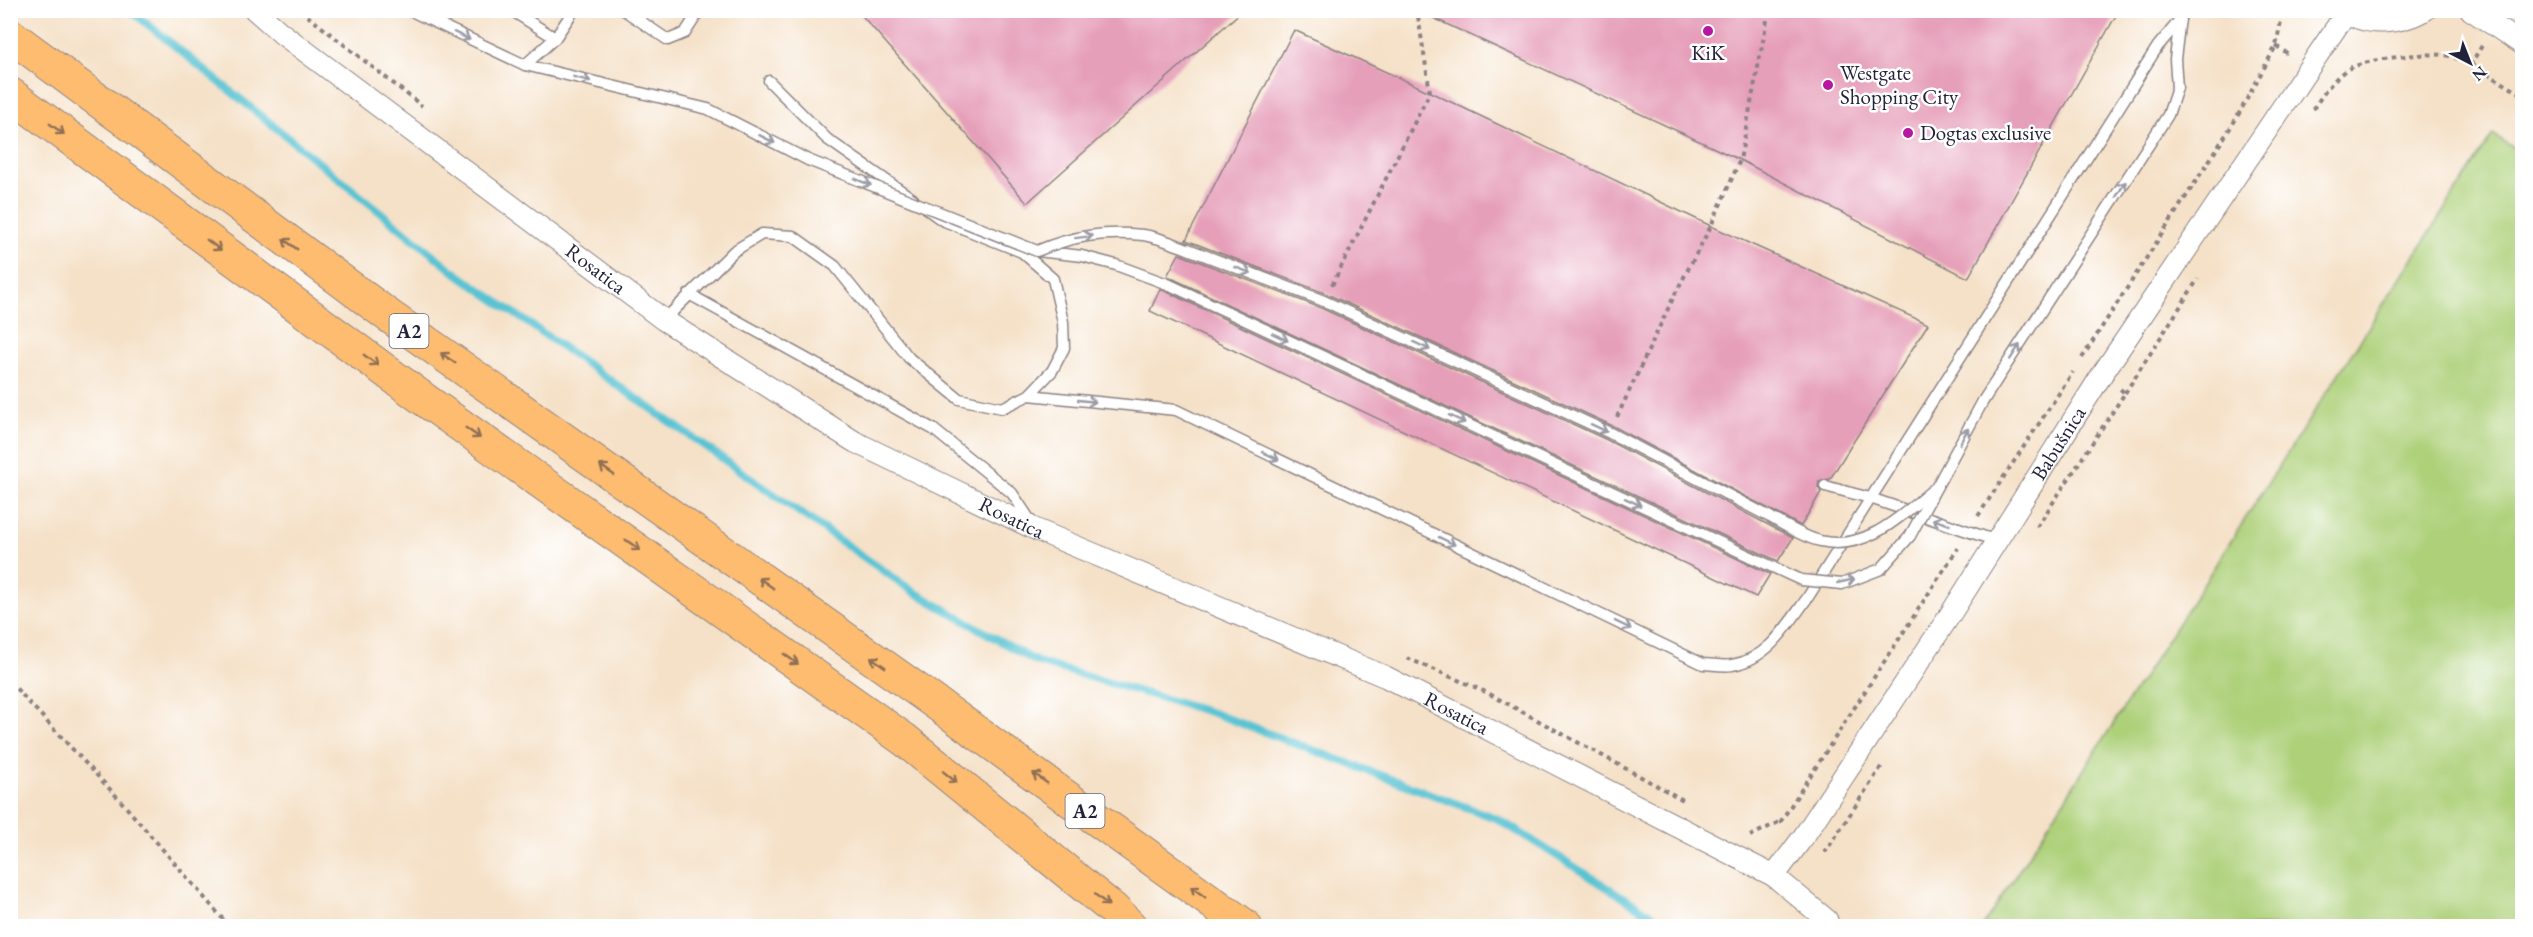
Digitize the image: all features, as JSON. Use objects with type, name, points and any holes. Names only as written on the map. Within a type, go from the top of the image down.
[{"type":"highway","name":"A2","points":[[10,35],[389,316],[935,703],[1245,927]]},
{"type":"highway","name":"A2","points":[[10,94],[425,400],[905,740],[1114,910],[1130,927]]},
{"type":"street","name":"Rosatica","points":[[255,10],[300,47],[664,320],[855,442],[1037,530],[1386,677],[1774,876],[1827,920]]},
{"type":"street","points":[[2344,12],[2366,21],[2388,23],[2410,18],[2425,10]]},
{"type":"street","points":[[2471,10],[2523,44]]},
{"type":"street","name":"Babušnica","points":[[1774,876],[1817,816],[1997,541],[2101,376],[2344,12]]},
{"type":"lane","points":[[409,10],[525,65],[708,109],[808,160],[1037,251],[1082,256],[1170,285],[1801,580],[1842,584],[1881,569],[1910,536],[1983,401],[2168,115],[2177,88],[2175,59],[2180,15]]},
{"type":"lane","points":[[511,10],[555,38]]},
{"type":"lane","points":[[525,65],[555,38],[574,10]]},
{"type":"lane","points":[[624,10],[668,40],[685,33],[700,10]]},
{"type":"lane","points":[[1029,395],[1176,410],[1703,664],[1732,665],[1757,656],[1775,642],[1808,597],[2158,46],[2180,15]]},
{"type":"lane","points":[[664,320],[734,250],[762,234],[793,236],[835,266],[909,358],[959,399],[1002,408],[1029,395],[1052,371],[1064,348],[1063,322],[1053,279],[1022,252],[942,220],[827,139],[769,81]]},
{"type":"lane","points":[[1037,251],[1066,239],[1102,235],[1145,235],[1188,249],[1324,301],[1610,433],[1822,542],[1855,541],[1879,532],[1938,487]]},
{"type":"lane","points":[[689,294],[933,429],[1012,493],[1037,530]]},
{"type":"lane","points":[[1825,486],[1870,498],[1997,541]]},
{"type":"path","points":[[300,10],[422,106]]},
{"type":"path","points":[[1324,301],[1430,92],[1418,10]]},
{"type":"path","points":[[1610,433],[1675,294],[1711,226],[1740,160],[1768,10]]},
{"type":"path","points":[[2080,362],[2236,119],[2276,46],[2282,21],[2280,10]]},
{"type":"path","points":[[2312,110],[2333,82],[2348,69],[2368,63],[2427,54],[2450,56],[2523,94]]},
{"type":"path","points":[[2073,470],[2198,278]]},
{"type":"path","points":[[1976,519],[2073,371]]},
{"type":"path","points":[[2114,385],[2125,393]]},
{"type":"path","points":[[1741,831],[1751,837],[1780,821],[1964,540]]},
{"type":"path","points":[[1398,655],[1486,692],[1690,804]]},
{"type":"path","points":[[10,682],[119,799],[229,927]]},
{"type":"path","points":[[1780,821],[1786,825]]},
{"type":"green space","points":[[2493,134],[2522,154],[2522,926],[1983,926]]},
{"type":"building","points":[[857,10],[1243,10],[1027,203]]},
{"type":"building","name":"Westgate Shopping City","points":[[1416,10],[2119,10],[1968,278],[1740,160]]},
{"type":"building","points":[[1294,30],[1711,226],[1928,324],[1830,479],[1819,481],[1818,487],[1821,492],[1801,526],[1613,426],[1327,294],[1186,240]]},
{"type":"building","points":[[1179,254],[1321,308],[1607,440],[1793,538],[1778,561],[1754,550],[1167,276]]},
{"type":"building","points":[[1160,289],[1770,574],[1756,597],[1150,311]]},
{"type":"waterway","points":[[130,10],[452,270],[911,590],[1037,662],[1213,713],[1498,819],[1669,926]]},
{"type":"place","name":"KiK","points":[[1708,31]]},
{"type":"place","name":"Westgate Shopping City","points":[[1828,85]]},
{"type":"place","name":"Dogtas exclusive","points":[[1908,133]]}]
